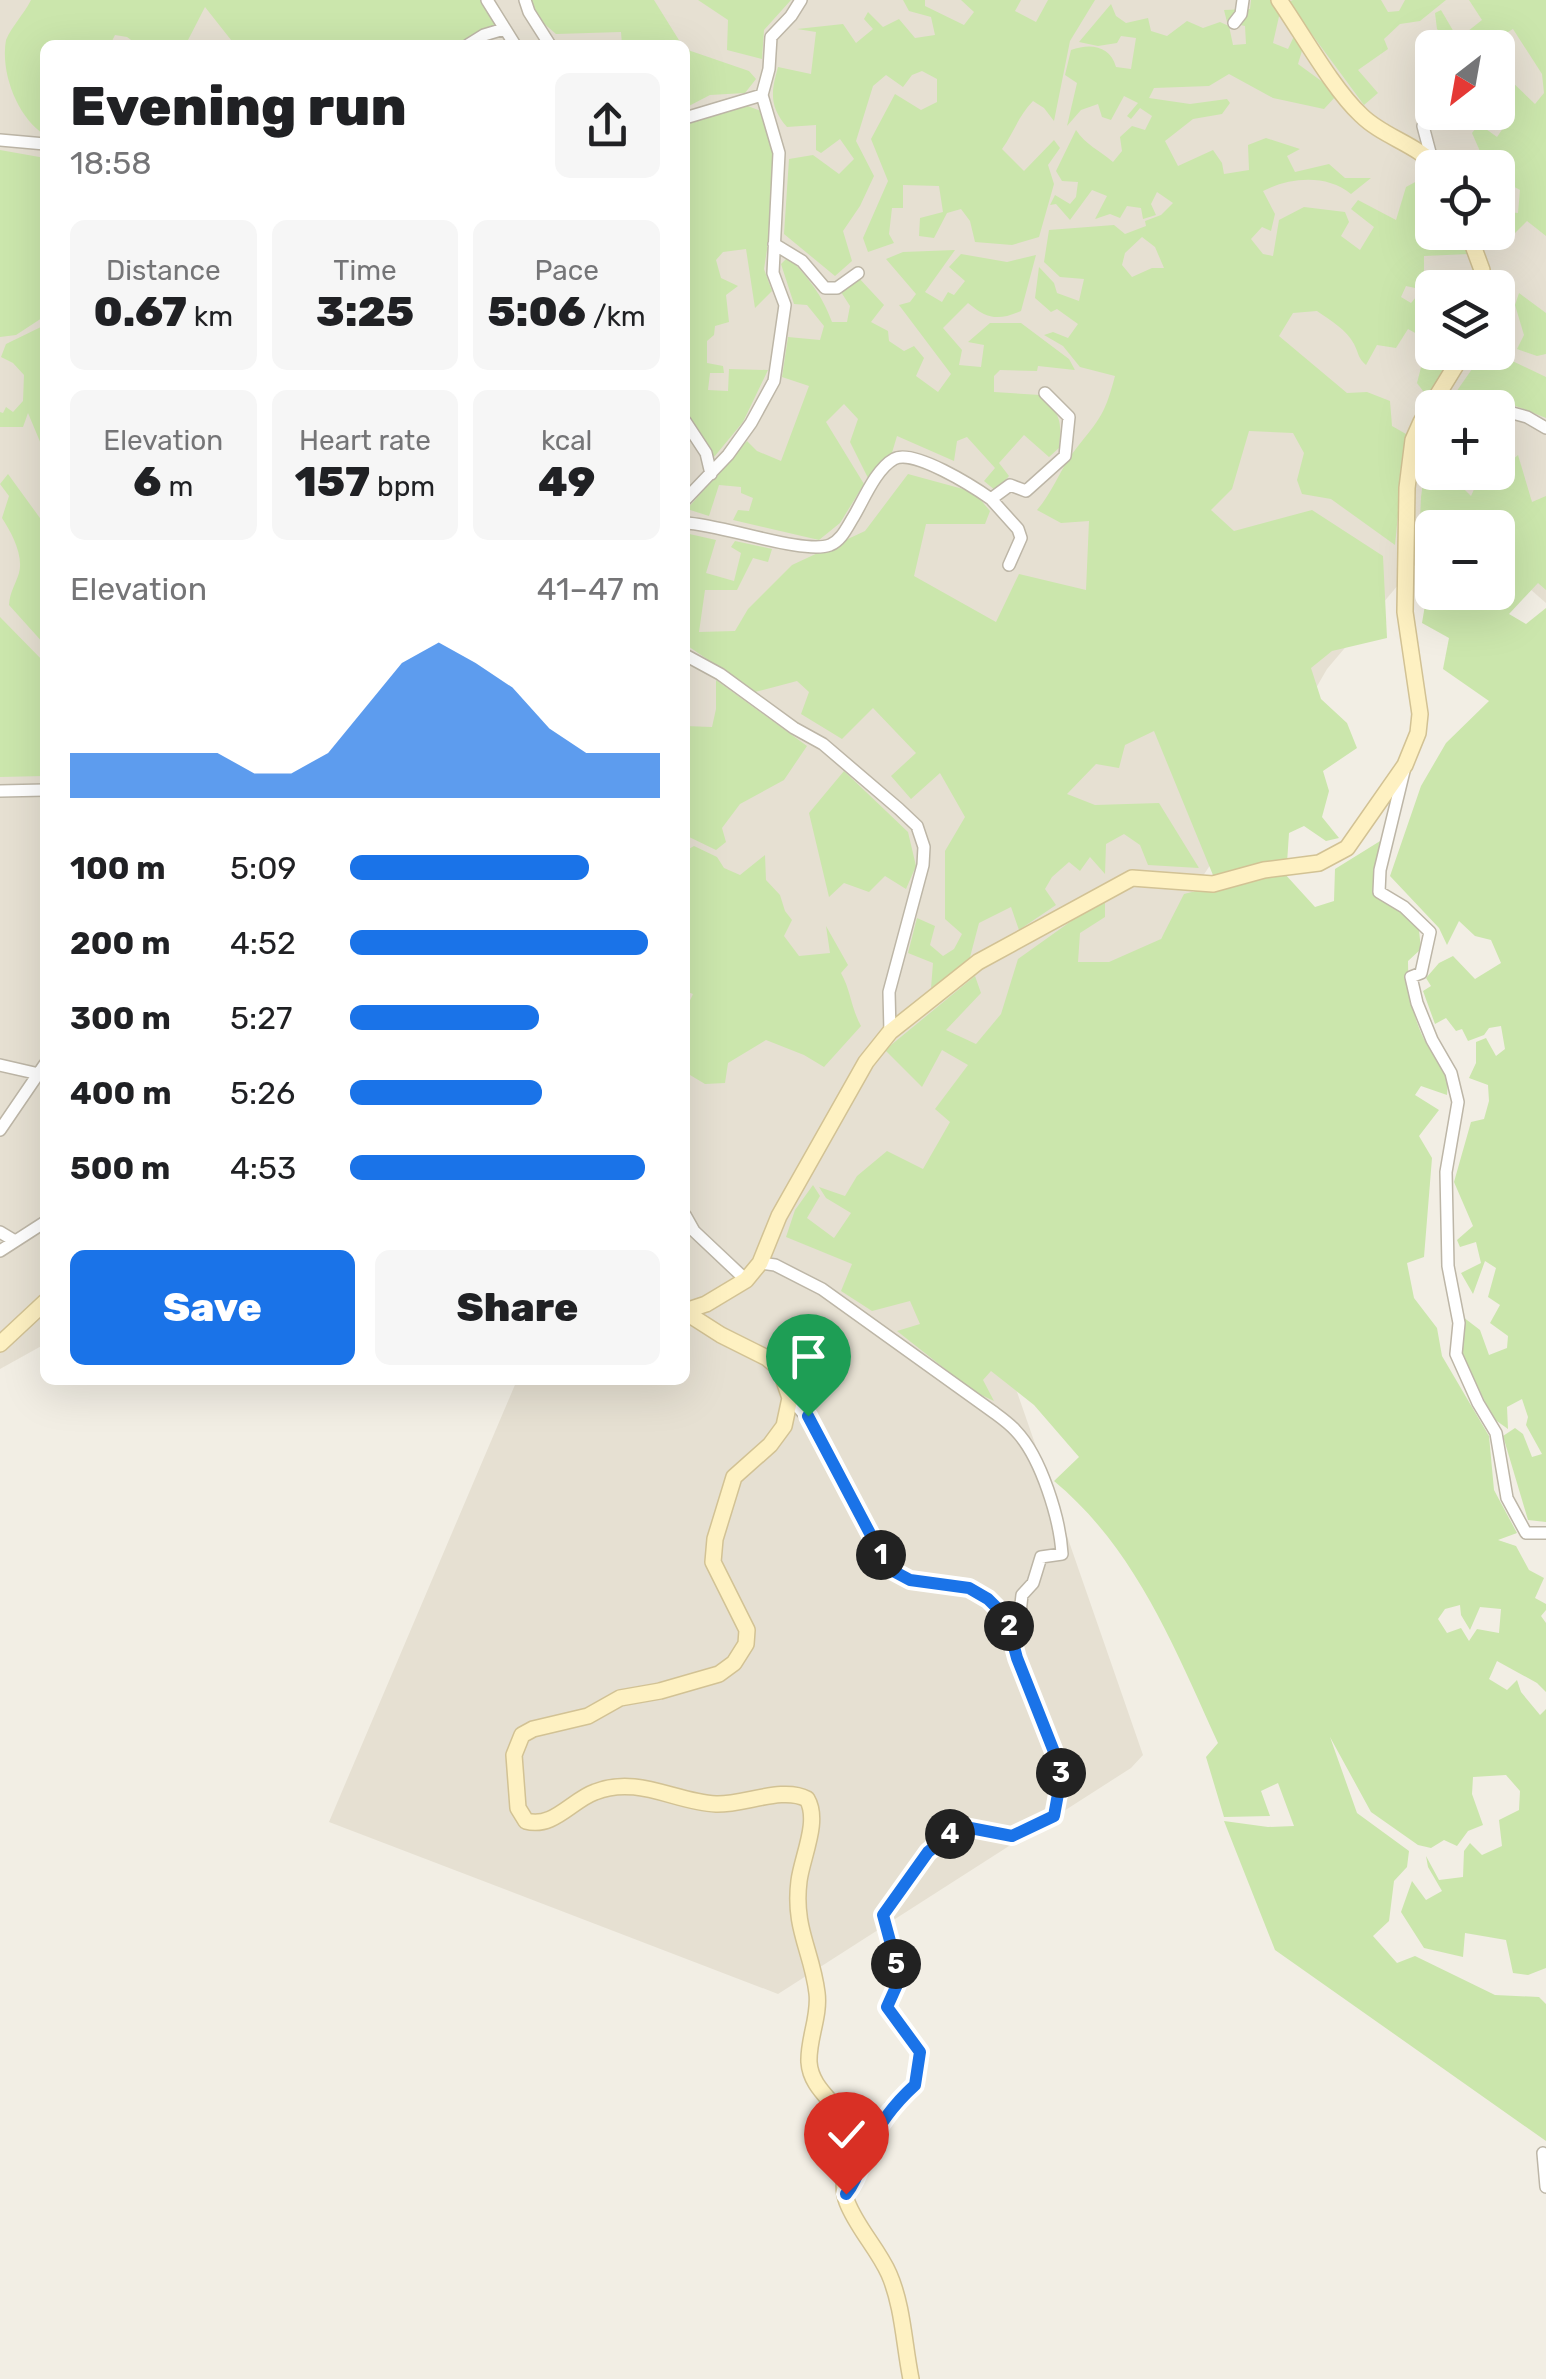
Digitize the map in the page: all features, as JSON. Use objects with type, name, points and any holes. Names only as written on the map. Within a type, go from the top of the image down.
[{"type":"main road","points":[[1279,0],[1357,112],[1415,152]]},
{"type":"main road","points":[[690,1309],[746,1280],[760,1264],[780,1216],[866,1062],[890,1032],[978,962],[1132,878],[1213,884],[1264,870],[1319,863],[1347,848],[1405,764],[1418,733],[1420,714],[1405,612],[1408,488],[1415,437]]},
{"type":"main road","points":[[0,1344],[40,1307]]},
{"type":"main road","points":[[690,1314],[767,1358],[780,1369],[790,1398],[784,1426],[770,1446],[734,1477],[715,1539],[713,1562],[747,1630],[746,1644],[734,1664],[719,1674],[620,1698],[588,1716],[522,1735],[514,1755],[518,1808],[526,1822],[545,1822],[584,1796],[612,1787],[652,1788],[713,1804],[790,1795],[808,1800],[812,1816],[796,1909],[818,1994],[810,2074],[840,2113],[850,2134],[843,2186],[846,2200],[866,2240],[887,2269],[897,2294],[911,2379]]},
{"type":"street","points":[[487,0],[512,40]]},
{"type":"street","points":[[525,0],[547,40]]},
{"type":"street","points":[[690,495],[751,423],[774,381],[785,306],[773,273],[779,153],[762,96],[771,37],[801,0]]},
{"type":"street","points":[[1234,23],[1244,0]]},
{"type":"street","points":[[476,40],[504,29]]},
{"type":"street","points":[[690,117],[762,96]]},
{"type":"street","points":[[0,140],[40,144]]},
{"type":"street","points":[[774,244],[802,261],[826,288],[837,288],[858,272]]},
{"type":"street","points":[[992,499],[1010,485],[1026,490],[1065,456],[1069,417],[1045,393]]},
{"type":"street","points":[[1515,414],[1546,428]]},
{"type":"street","points":[[690,429],[706,453],[711,474]]},
{"type":"street","points":[[690,522],[712,524],[797,546],[832,544],[842,536],[881,471],[894,458],[906,456],[962,480],[992,499],[1021,538],[1009,565]]},
{"type":"street","points":[[690,658],[823,744],[917,826],[924,846],[923,865],[889,992],[890,1032]]},
{"type":"street","points":[[1405,764],[1380,870],[1380,892],[1404,907],[1430,932],[1421,973],[1411,977],[1416,1003],[1452,1072],[1458,1102],[1446,1172],[1448,1266],[1458,1323],[1456,1354],[1496,1432],[1506,1498],[1526,1533],[1546,1533]]},
{"type":"street","points":[[0,791],[40,790]]},
{"type":"street","points":[[0,1065],[40,1069]]},
{"type":"street","points":[[0,1130],[40,1072]]},
{"type":"street","points":[[690,1224],[746,1280]]},
{"type":"street","points":[[0,1251],[40,1225]]},
{"type":"street","points":[[0,1232],[14,1242]]},
{"type":"street","points":[[760,1264],[775,1265],[822,1289],[992,1411],[1016,1431],[1030,1450],[1056,1516],[1062,1554],[1041,1557],[1033,1584],[1022,1594],[1020,1613],[1006,1617]]},
{"type":"street","points":[[790,1398],[815,1427],[884,1560],[895,1572],[910,1580],[969,1588],[988,1599],[1006,1617],[1017,1658],[1062,1772],[1054,1816],[1012,1836],[960,1826],[928,1852],[883,1915],[900,1978],[887,2007],[920,2052],[915,2085],[890,2107],[846,2200]]},
{"type":"street","points":[[1543,2154],[1546,2187]]},
{"type":"shaded area","points":[[0,0],[1514,0],[1546,37],[1546,603],[1515,576],[1515,510],[1415,510],[1415,565],[1327,669],[1237,825],[1001,1178],[947,1190],[1143,1755],[1131,1768],[778,1994],[329,1822],[515,1385],[690,1385],[690,40],[40,40],[40,1347],[0,1369]]},
{"type":"green space","points":[[31,0],[483,0],[497,24],[464,40],[231,40],[205,7],[188,40],[131,40],[115,35],[112,40],[40,40],[40,131],[13,94],[5,53],[11,30]]},
{"type":"green space","points":[[529,0],[654,0],[679,40],[622,40],[621,32],[556,34],[541,21]]},
{"type":"green space","points":[[698,0],[791,0],[764,30],[762,59],[727,50],[728,20]]},
{"type":"green space","points":[[903,0],[925,0],[925,6],[964,25],[974,12],[961,0],[1021,0],[1015,11],[1036,22],[1048,0],[1095,0],[1070,41],[1054,121],[1033,101],[1002,149],[1024,171],[1054,140],[1060,148],[1048,165],[1054,184],[1039,237],[1012,245],[975,242],[970,221],[961,209],[947,213],[934,238],[919,236],[920,218],[943,212],[939,186],[903,185],[903,208],[892,208],[889,234],[894,243],[868,252],[863,238],[888,181],[871,139],[895,94],[921,110],[937,102],[937,79],[922,71],[912,75],[903,87],[886,75],[873,86],[856,141],[874,176],[843,231],[852,261],[835,276],[784,234],[789,159],[813,155],[839,174],[854,159],[840,139],[821,153],[816,150],[816,125],[787,127],[774,105],[778,67],[811,74],[816,32],[797,29],[843,24],[856,43],[873,29],[864,19],[868,12],[883,27],[899,19],[915,38],[935,35],[931,17],[909,11]]},
{"type":"green space","points":[[1251,0],[1271,0],[1280,12],[1273,43],[1288,49],[1296,32],[1304,44],[1298,64],[1336,96],[1324,109],[1273,98],[1229,74],[1209,86],[1154,88],[1149,98],[1190,104],[1227,99],[1230,103],[1222,114],[1193,119],[1165,141],[1178,166],[1213,150],[1224,174],[1249,170],[1248,145],[1266,138],[1300,149],[1287,156],[1295,172],[1329,164],[1345,178],[1371,178],[1351,194],[1331,183],[1308,180],[1263,191],[1275,214],[1271,231],[1262,227],[1251,239],[1263,254],[1273,256],[1279,220],[1304,207],[1345,212],[1349,222],[1341,236],[1360,250],[1374,227],[1351,209],[1358,200],[1396,220],[1406,187],[1415,182],[1415,250],[1467,250],[1469,254],[1424,256],[1424,270],[1415,270],[1415,288],[1406,286],[1401,297],[1411,303],[1415,298],[1415,333],[1408,329],[1396,348],[1377,345],[1366,365],[1347,334],[1317,311],[1293,313],[1279,336],[1347,393],[1367,392],[1390,401],[1392,426],[1406,434],[1395,545],[1331,499],[1302,494],[1297,480],[1304,453],[1293,433],[1249,431],[1232,489],[1211,510],[1234,531],[1312,510],[1383,556],[1387,638],[1332,651],[1311,668],[1321,699],[1347,723],[1357,748],[1323,771],[1329,791],[1322,817],[1339,838],[1326,841],[1304,826],[1289,833],[1287,863],[1215,880],[1154,731],[1125,745],[1119,768],[1096,764],[1067,794],[1095,805],[1159,803],[1199,868],[1148,865],[1140,845],[1124,834],[1106,844],[1105,874],[1090,857],[1080,871],[1069,862],[1052,877],[1045,889],[1056,905],[1019,930],[1011,907],[979,923],[969,961],[931,988],[933,963],[908,953],[917,918],[935,926],[930,945],[943,956],[954,949],[962,934],[945,919],[945,851],[965,817],[940,773],[911,799],[891,776],[916,753],[873,708],[842,739],[801,714],[809,692],[797,681],[755,692],[690,647],[690,534],[716,540],[706,573],[734,581],[741,553],[731,547],[735,541],[772,549],[768,562],[753,558],[737,590],[705,590],[699,632],[735,631],[748,609],[792,565],[865,531],[908,474],[974,492],[990,511],[985,524],[926,524],[914,576],[996,622],[1019,574],[1086,590],[1089,521],[1061,523],[1037,510],[1099,419],[1115,376],[1080,367],[1063,346],[1044,335],[1053,332],[1068,338],[1078,324],[1057,309],[1051,312],[1035,298],[1039,267],[1054,283],[1057,293],[1079,301],[1084,279],[1060,277],[1044,262],[1049,230],[1114,225],[1125,234],[1146,226],[1145,221],[1161,215],[1173,203],[1157,192],[1151,204],[1156,215],[1143,219],[1141,208],[1127,206],[1120,218],[1110,214],[1095,219],[1107,196],[1092,190],[1070,220],[1056,204],[1050,205],[1055,195],[1070,204],[1076,197],[1078,182],[1062,181],[1056,171],[1076,130],[1113,162],[1122,151],[1120,137],[1132,126],[1145,130],[1152,116],[1140,108],[1131,119],[1127,116],[1138,103],[1124,96],[1111,120],[1102,117],[1098,104],[1081,110],[1067,126],[1077,83],[1065,75],[1071,50],[1099,48],[1109,54],[1116,67],[1131,69],[1136,38],[1121,36],[1117,43],[1098,46],[1079,42],[1111,4],[1116,16],[1126,23],[1148,18],[1151,31],[1167,36],[1187,21],[1203,28],[1220,22],[1229,26],[1233,45],[1246,44],[1245,26],[1227,22],[1224,10],[1250,9]],"holes":[[[1142,237],[1155,247],[1164,268],[1152,268],[1132,277],[1122,265],[1125,253]]]},
{"type":"green space","points":[[1381,0],[1388,12],[1399,11],[1405,0],[1446,0],[1420,21],[1400,24],[1384,39],[1388,49],[1358,70],[1378,93],[1364,105],[1288,2]]},
{"type":"green space","points":[[1469,0],[1546,0],[1546,236],[1527,221],[1515,233],[1520,190],[1515,187],[1515,150],[1479,150],[1472,133],[1487,130],[1497,137],[1502,130],[1515,130],[1515,85],[1535,104],[1544,93],[1542,74],[1515,30],[1469,30],[1482,20]]},
{"type":"green space","points":[[1441,10],[1453,30],[1437,29],[1435,13]]},
{"type":"green space","points":[[690,51],[749,71],[756,79],[745,93],[710,95],[690,105]]},
{"type":"green space","points":[[745,105],[761,111],[774,156],[773,211],[764,269],[772,291],[755,308],[746,249],[723,252],[716,260],[721,278],[738,286],[726,295],[729,322],[715,326],[714,335],[707,341],[707,363],[723,366],[724,373],[710,373],[708,390],[728,391],[729,369],[768,370],[743,422],[714,457],[690,419],[691,123]]},
{"type":"green space","points":[[0,150],[40,157],[40,319],[16,335],[0,337]]},
{"type":"green space","points":[[955,250],[925,292],[942,302],[948,292],[954,295],[965,281],[949,267],[961,254],[1007,262],[1036,255],[1021,311],[993,317],[968,303],[943,328],[962,350],[959,365],[981,367],[984,345],[968,342],[990,323],[1021,323],[1069,359],[1075,370],[1038,366],[1037,371],[1000,370],[994,376],[994,392],[1040,395],[1047,402],[1058,418],[1059,448],[1049,457],[1024,435],[999,463],[1009,476],[996,491],[984,481],[995,468],[967,437],[957,441],[954,461],[897,436],[891,456],[869,480],[850,442],[858,419],[844,404],[826,422],[864,484],[840,523],[819,540],[733,520],[738,510],[749,511],[753,498],[741,493],[741,487],[719,485],[709,516],[690,510],[747,441],[757,451],[781,461],[809,386],[782,377],[788,337],[820,340],[824,326],[807,305],[794,304],[781,264],[788,257],[814,287],[832,322],[847,322],[850,306],[841,292],[858,277],[884,305],[871,322],[888,331],[889,341],[904,351],[914,346],[924,358],[916,376],[938,392],[951,374],[899,305],[910,302],[916,294],[886,259],[903,252]]},
{"type":"green space","points":[[1519,293],[1546,313],[1546,354],[1537,356],[1517,349],[1524,335],[1515,305]]},
{"type":"green space","points":[[40,327],[40,442],[28,413],[23,427],[0,427],[0,412],[6,407],[13,412],[23,401],[24,375],[1,357],[6,344]]},
{"type":"green space","points":[[1515,362],[1546,377],[1546,418],[1515,406],[1515,390],[1457,390],[1471,370],[1515,370]]},
{"type":"green space","points":[[1420,370],[1448,370],[1435,390],[1422,390],[1417,383]]},
{"type":"green space","points":[[1518,455],[1532,502],[1546,496],[1546,590],[1538,583],[1515,608],[1515,510],[1420,510],[1422,490],[1465,490],[1471,496],[1474,490],[1515,490]]},
{"type":"green space","points":[[8,474],[40,518],[40,639],[9,605],[20,559],[2,518],[9,496],[0,484]]},
{"type":"green space","points":[[1546,608],[1546,1522],[1528,1520],[1503,1436],[1515,1428],[1523,1434],[1532,1457],[1542,1454],[1526,1425],[1528,1417],[1522,1399],[1507,1407],[1508,1429],[1494,1419],[1463,1359],[1463,1317],[1480,1330],[1489,1355],[1507,1348],[1508,1336],[1490,1323],[1500,1305],[1488,1297],[1496,1268],[1485,1261],[1473,1294],[1461,1273],[1481,1263],[1476,1242],[1460,1247],[1457,1240],[1473,1226],[1454,1182],[1471,1122],[1484,1119],[1489,1101],[1488,1085],[1469,1078],[1476,1063],[1476,1042],[1486,1038],[1496,1056],[1505,1049],[1501,1026],[1489,1028],[1484,1035],[1468,1041],[1462,1029],[1456,1031],[1446,1018],[1435,1024],[1423,991],[1431,986],[1426,978],[1439,963],[1453,956],[1475,979],[1501,963],[1491,940],[1475,936],[1459,921],[1447,945],[1439,928],[1390,876],[1421,786],[1446,743],[1489,701],[1443,669],[1449,638],[1422,623],[1424,610],[1513,610],[1509,614],[1526,624]]},
{"type":"green space","points":[[0,617],[40,658],[40,776],[0,777]]},
{"type":"green space","points":[[716,680],[807,746],[784,780],[740,804],[722,828],[726,842],[716,850],[690,837],[690,726],[712,727]]},
{"type":"green space","points":[[844,771],[908,832],[916,866],[906,889],[885,876],[869,892],[844,883],[829,897],[809,813]]},
{"type":"green space","points":[[1385,838],[1379,892],[1419,930],[1421,949],[1408,961],[1412,1001],[1424,1039],[1444,1071],[1447,1095],[1421,1086],[1415,1095],[1439,1110],[1419,1136],[1432,1158],[1424,1257],[1407,1263],[1414,1298],[1437,1328],[1442,1356],[1489,1436],[1494,1490],[1517,1533],[1498,1540],[1516,1546],[1529,1570],[1544,1578],[1535,1598],[1546,1604],[1541,1616],[1546,1623],[1546,1692],[1497,1661],[1489,1679],[1507,1690],[1517,1680],[1521,1692],[1540,1715],[1546,1709],[1546,1968],[1528,1975],[1513,1973],[1506,1940],[1465,1933],[1463,1957],[1424,1948],[1401,1912],[1412,1881],[1426,1900],[1442,1891],[1426,1856],[1439,1880],[1463,1877],[1464,1851],[1470,1843],[1482,1855],[1502,1846],[1499,1820],[1519,1810],[1520,1791],[1506,1775],[1473,1777],[1472,1794],[1483,1825],[1468,1831],[1457,1846],[1444,1840],[1431,1848],[1418,1845],[1371,1812],[1330,1737],[1357,1813],[1409,1851],[1407,1867],[1394,1881],[1389,1921],[1373,1936],[1397,1963],[1415,1956],[1495,1995],[1539,1997],[1546,2004],[1546,2141],[1275,1950],[1224,1821],[1294,1826],[1278,1783],[1261,1791],[1270,1816],[1224,1817],[1206,1757],[1218,1743],[1169,1637],[1108,1537],[1054,1481],[1079,1457],[1034,1405],[991,1371],[983,1380],[994,1401],[973,1391],[897,1331],[920,1324],[910,1301],[872,1311],[841,1291],[852,1264],[786,1237],[795,1210],[813,1185],[820,1196],[807,1218],[834,1238],[851,1213],[826,1198],[819,1187],[845,1196],[857,1176],[887,1151],[923,1169],[950,1122],[935,1109],[968,1065],[942,1050],[922,1087],[885,1050],[975,976],[981,993],[946,1030],[976,1044],[1001,1014],[1018,959],[1105,897],[1105,917],[1080,933],[1078,962],[1109,962],[1161,939],[1184,894],[1272,872],[1284,873],[1315,907],[1334,901],[1335,869]],"holes":[[[1460,1605],[1470,1630],[1480,1607],[1501,1609],[1499,1633],[1477,1629],[1469,1641],[1461,1628],[1447,1633],[1438,1619],[1445,1609]]]},
{"type":"green space","points":[[694,846],[717,857],[724,868],[740,875],[765,855],[766,880],[780,895],[792,920],[784,936],[799,956],[830,953],[826,926],[848,965],[841,973],[861,1026],[824,1067],[766,1040],[728,1063],[725,1083],[705,1084],[690,1075],[690,848]]},
{"type":"route","points":[[808,1416],[884,1560],[895,1572],[910,1580],[969,1588],[988,1599],[1006,1617],[1034,1708],[1062,1772],[1054,1816],[1012,1836],[960,1826],[928,1852],[883,1915],[900,1978],[887,2007],[920,2052],[915,2085],[890,2107],[867,2150],[854,2186],[846,2194]]}]
